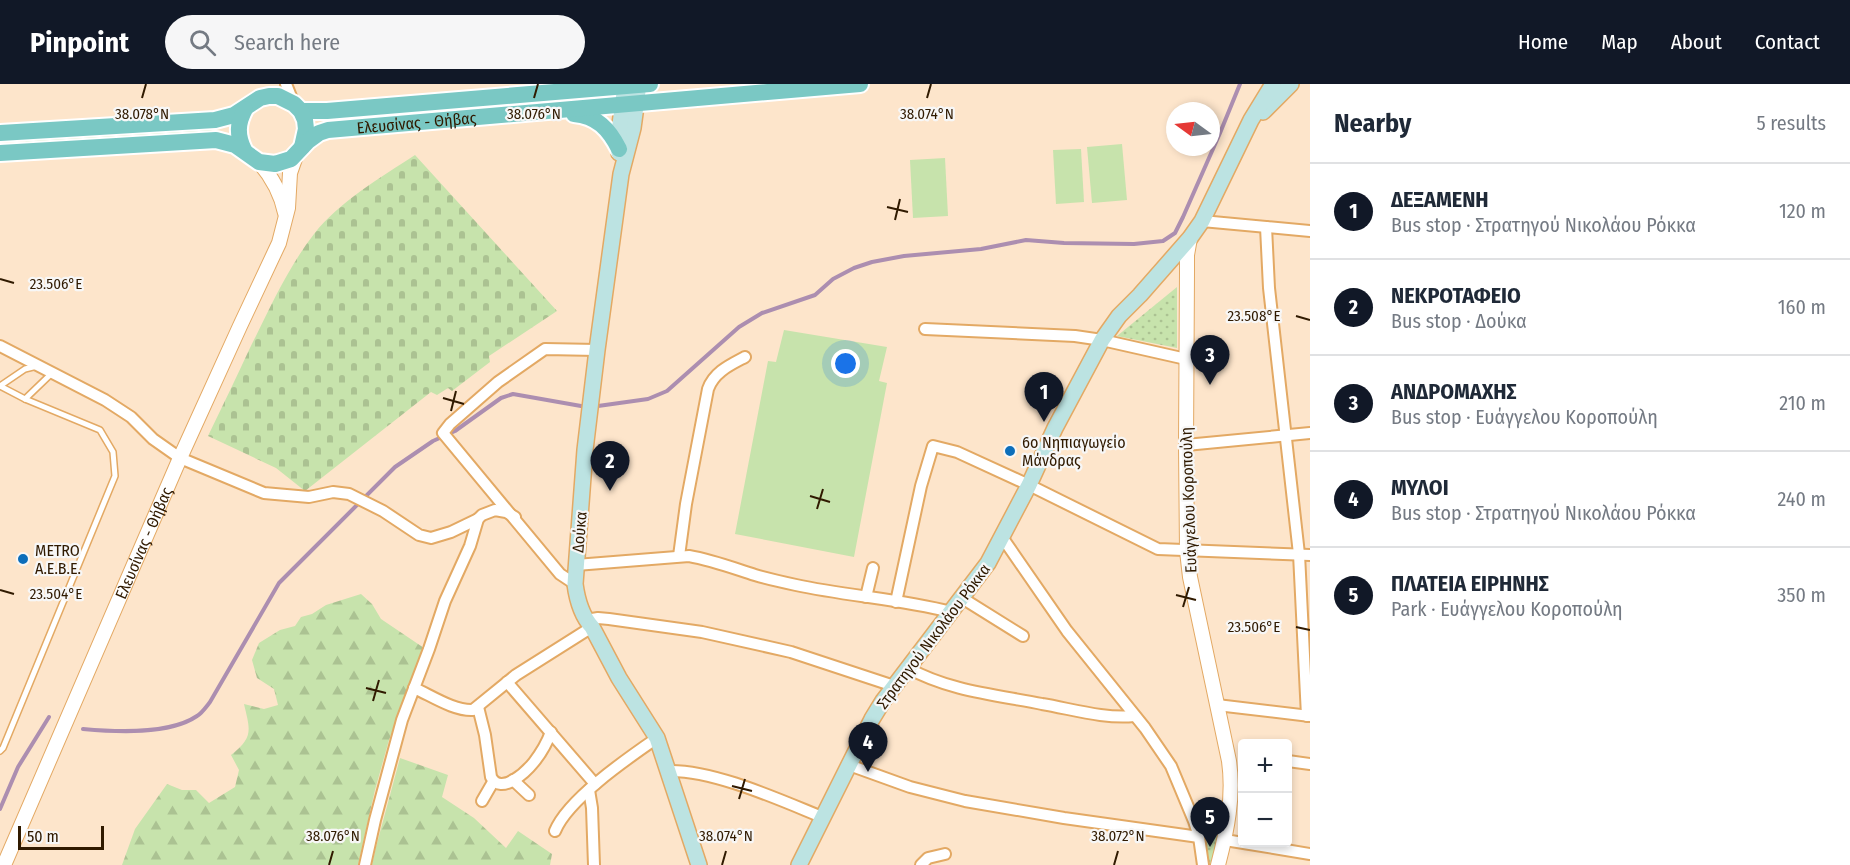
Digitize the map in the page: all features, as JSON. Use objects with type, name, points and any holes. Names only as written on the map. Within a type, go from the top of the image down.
[{"type":"main road","name":"Ελευσίνας - Θήβας","points":[[259,162],[284,163],[319,134],[328,130],[860,84]]},
{"type":"main road","name":"Στρατηγού Νικολάου Ρόκκα","points":[[799,865],[872,719],[894,686],[988,563],[1102,340],[1119,316],[1190,238],[1202,221],[1260,103],[1273,84]]},
{"type":"main road","name":"Στρατηγού Νικολάου Ρόκκα","points":[[1243,138],[1267,108],[1291,84]]},
{"type":"main road","name":"Ελευσίνας - Θήβας","points":[[260,98],[278,96],[298,108],[327,111],[636,85]]},
{"type":"main road","name":"Δούκα","points":[[621,174],[619,150],[636,85]]},
{"type":"main road","points":[[0,134],[225,118],[245,109],[260,98]]},
{"type":"main road","name":"Δούκα","points":[[629,105],[628,151],[621,174],[585,450],[575,584],[580,606],[589,624],[619,678],[657,738],[699,865]]},
{"type":"main road","points":[[298,108],[306,129],[300,150]]},
{"type":"main road","points":[[244,150],[239,140],[238,129],[245,109]]},
{"type":"main road","points":[[546,112],[591,117],[603,125],[619,150]]},
{"type":"main road","points":[[0,153],[206,140],[228,142],[244,150],[259,162]]},
{"type":"street","points":[[260,98],[271,84]]},
{"type":"street","points":[[286,84],[298,108]]},
{"type":"street","name":"Ελευσίνας - Θήβας","points":[[4,865],[180,458],[275,254],[286,221],[290,197],[290,173],[300,150]]},
{"type":"street","points":[[259,162],[269,173],[276,186],[286,221]]},
{"type":"street","points":[[1202,221],[1310,231]]},
{"type":"street","points":[[1217,705],[1308,716],[1304,555],[1285,436],[1269,288],[1266,227]]},
{"type":"street","name":"Ευάγγελου Κοροπούλη","points":[[1190,238],[1187,255],[1186,359],[1187,551],[1190,577],[1230,761],[1232,780],[1225,840],[1218,865]]},
{"type":"street","points":[[925,329],[1075,336],[1186,359]]},
{"type":"street","points":[[0,346],[114,405],[131,417],[153,439],[180,458],[264,493],[309,497],[333,492],[349,494],[383,511],[412,532],[425,538],[440,537],[478,519]]},
{"type":"street","points":[[575,584],[561,574],[442,433],[498,382],[545,349],[597,350]]},
{"type":"street","points":[[679,556],[686,504],[708,389],[711,380],[717,374],[745,357]]},
{"type":"street","points":[[1186,445],[1310,433]]},
{"type":"street","points":[[896,602],[921,486],[933,446],[957,452],[1158,549],[1304,555]]},
{"type":"street","points":[[365,865],[396,741],[445,601],[470,546],[478,519],[482,514],[495,510],[515,517]]},
{"type":"street","points":[[1002,537],[1067,631],[1145,728],[1171,766],[1184,794],[1199,837],[1203,865]]},
{"type":"street","points":[[576,565],[688,556],[702,558],[758,576],[866,597],[915,603],[951,612]]},
{"type":"street","points":[[866,597],[873,568]]},
{"type":"street","points":[[962,598],[1023,636]]},
{"type":"street","points":[[414,688],[465,710],[473,710],[507,682],[598,618],[702,632],[791,652],[894,686]]},
{"type":"street","points":[[908,668],[932,680],[991,695],[1109,716],[1134,716]]},
{"type":"street","points":[[507,682],[551,732],[592,787],[594,865]]},
{"type":"street","points":[[478,707],[493,782],[482,801]]},
{"type":"street","points":[[493,782],[505,785],[532,765],[551,732]]},
{"type":"street","points":[[555,831],[558,822],[568,810],[592,787],[610,771],[657,738]]},
{"type":"street","points":[[1292,762],[1310,764]]},
{"type":"street","points":[[849,765],[910,786],[965,801],[1199,837]]},
{"type":"street","points":[[667,771],[688,772],[734,783],[822,816]]},
{"type":"street","points":[[513,780],[530,795]]},
{"type":"street","points":[[1225,840],[1310,854]]},
{"type":"street","points":[[921,865],[928,858],[945,854]]},
{"type":"lane","points":[[0,751],[115,476],[113,452],[100,430],[25,399],[0,386],[25,369],[39,366]]},
{"type":"lane","points":[[25,399],[52,372]]},
{"type":"green space","points":[[211,127],[212,133],[26,145],[25,137]]},
{"type":"green space","points":[[1122,144],[1127,200],[1092,203],[1087,147]]},
{"type":"green space","points":[[1081,149],[1084,202],[1056,204],[1053,150]]},
{"type":"green space","points":[[415,155],[557,311],[489,356],[490,362],[452,391],[448,388],[437,395],[431,392],[305,491],[276,468],[208,436],[279,290],[295,261],[314,234],[348,201]]},
{"type":"green space","points":[[945,158],[948,216],[913,218],[910,160]]},
{"type":"green space","points":[[1177,287],[1177,348],[1117,336]]},
{"type":"green space","points":[[784,330],[887,347],[879,381],[887,383],[854,557],[735,534],[768,361],[776,362]]},
{"type":"green space","points":[[361,594],[372,604],[381,619],[424,648],[389,740],[358,865],[122,865],[135,829],[167,784],[182,790],[196,790],[209,803],[235,787],[239,770],[231,755],[244,743],[249,727],[244,704],[264,709],[278,705],[274,689],[257,678],[252,660],[259,643],[280,630],[295,626],[301,617],[312,614],[326,605]]},
{"type":"green space","points":[[400,758],[448,775],[442,797],[474,818],[506,848],[518,831],[552,854],[550,865],[372,865]]},
{"type":"green space","points":[[1221,828],[1210,865],[1207,865],[1202,829]]},
{"type":"waterway","points":[[598,406],[648,399],[667,391],[739,327],[762,313],[815,295],[833,279],[872,262],[904,256],[981,249],[1026,240],[1134,244],[1163,241],[1175,233],[1183,217],[1240,84]]},
{"type":"waterway","points":[[83,729],[142,731],[172,726],[199,715],[210,702],[279,583],[395,467],[433,441],[455,431],[501,398],[513,394],[581,406]]},
{"type":"waterway","points":[[0,809],[18,767],[49,717]]},
{"type":"place","name":"ΑΝΔΡΟΜΑΧΗΣ","points":[[1210,385]]},
{"type":"place","name":"ΔΕΞΑΜΕΝΗ","points":[[1044,422]]},
{"type":"place","name":"6ο Νηπιαγωγείο Μάνδρας","points":[[1010,451]]},
{"type":"place","name":"ΝΕΚΡΟΤΑΦΕΙΟ","points":[[610,491]]},
{"type":"place","name":"METRO Α.Ε.Β.Ε.","points":[[23,559]]},
{"type":"place","name":"ΜΥΛΟΙ","points":[[868,772]]},
{"type":"place","name":"ΠΛΑΤΕΙΑ ΕΙΡΗΝΗΣ","points":[[1210,847]]}]
